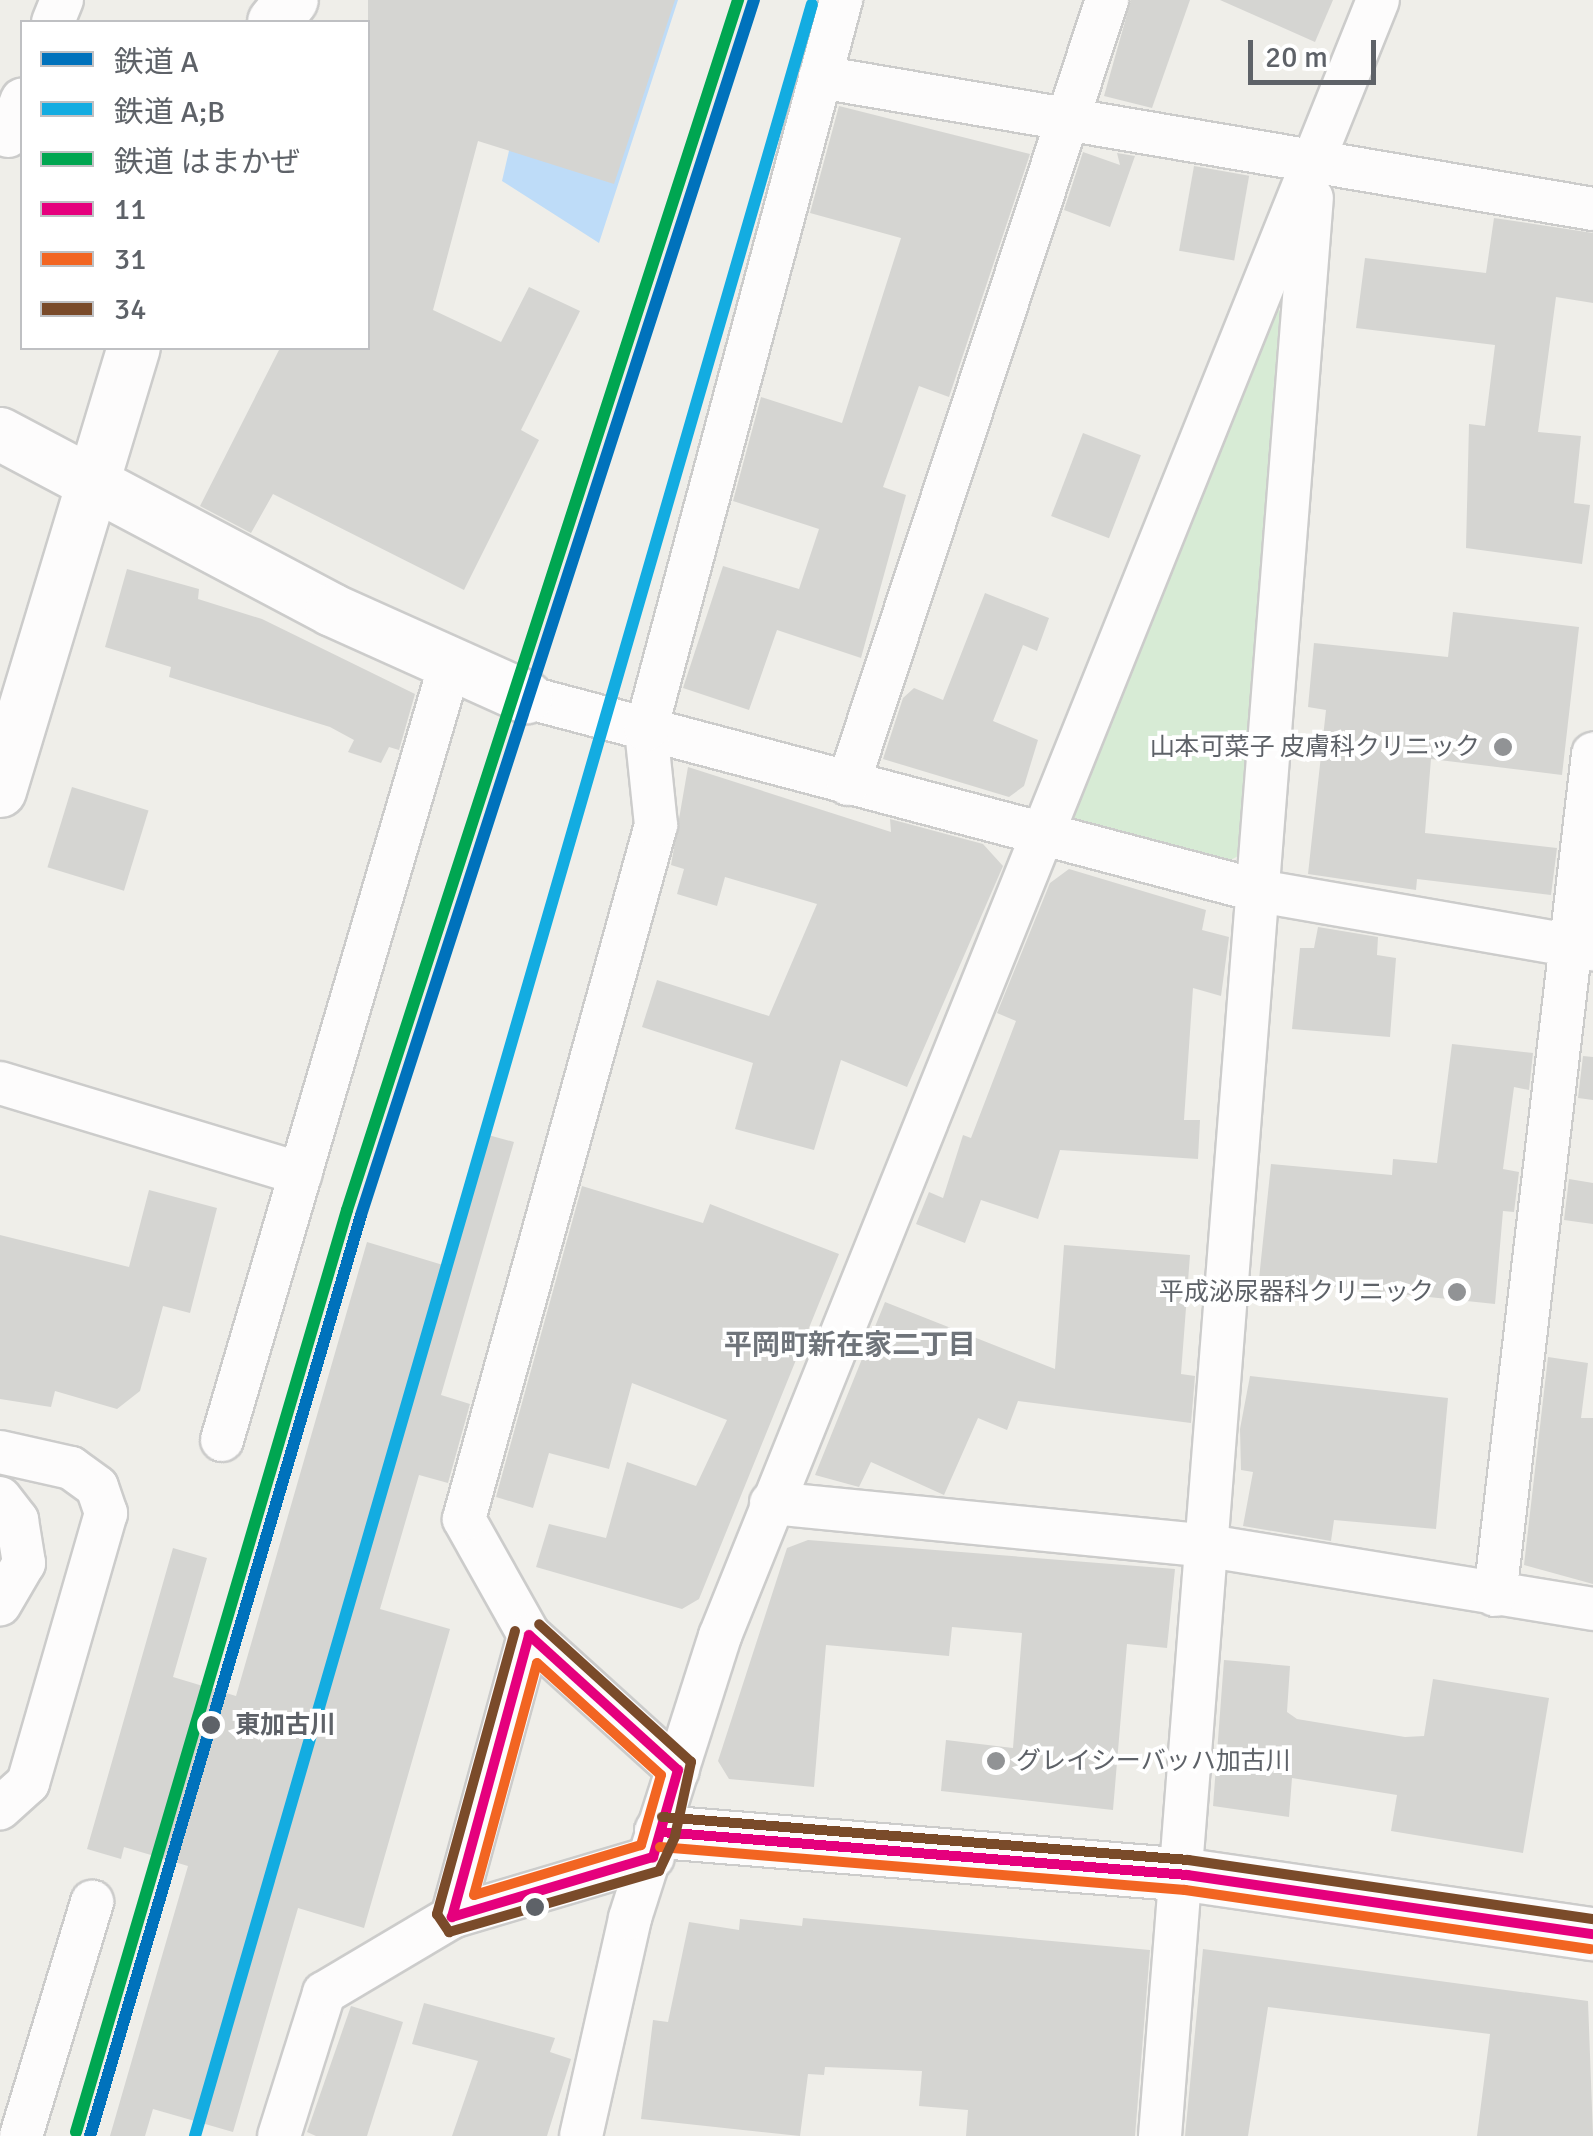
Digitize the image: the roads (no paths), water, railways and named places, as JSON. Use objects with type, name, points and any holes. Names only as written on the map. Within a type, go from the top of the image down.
[{"type":"street","points":[[276,20],[292,0]]},
{"type":"street","points":[[678,1770],[530,1635],[464,1519],[656,825],[646,730],[842,0]]},
{"type":"street","points":[[848,784],[1107,0]]},
{"type":"street","points":[[581,2136],[630,1918],[771,1503],[1035,836],[1378,0]]},
{"type":"street","points":[[820,76],[1593,209]]},
{"type":"street","points":[[1160,2136],[1187,1875],[1314,162]]},
{"type":"street","points":[[0,791],[89,483],[133,350]]},
{"type":"street","points":[[0,434],[449,668],[526,697],[1035,836],[1259,892],[1581,947]]},
{"type":"street","points":[[222,1440],[449,668]]},
{"type":"street","points":[[1495,1595],[1581,947],[1593,754]]},
{"type":"street","points":[[0,1083],[301,1174]]},
{"type":"street","points":[[0,1452],[71,1468],[96,1487],[106,1513],[28,1783],[0,1808]]},
{"type":"street","points":[[0,1498],[17,1520],[24,1563],[0,1604]]},
{"type":"street","points":[[771,1503],[1209,1546],[1593,1609]]},
{"type":"street","points":[[452,1917],[530,1635]]},
{"type":"street","points":[[280,2136],[324,1993],[452,1917],[657,1844],[1187,1875],[1593,1934]]},
{"type":"street","points":[[22,2136],[92,1902]]},
{"type":"water","points":[[535,0],[678,0],[599,243],[502,181],[542,8]]},
{"type":"rail line","name":"はまかぜ","points":[[76,2132],[347,1210],[738,0]]},
{"type":"rail line","name":"A","points":[[90,2136],[361,1215],[754,0]]},
{"type":"rail line","name":"A;B","points":[[195,2136],[812,4]]},
{"type":"place","name":"山本可菜子 皮膚科クリニック","points":[[1503,747]]},
{"type":"place","name":"平成泌尿器科クリニック","points":[[1457,1292]]},
{"type":"place","name":"東加古川","points":[[211,1725]]},
{"type":"place","name":"グレイシーバッハ加古川","points":[[996,1761]]},
{"type":"district","name":"平岡町新在家二丁目","points":[[850,1345]]}]
